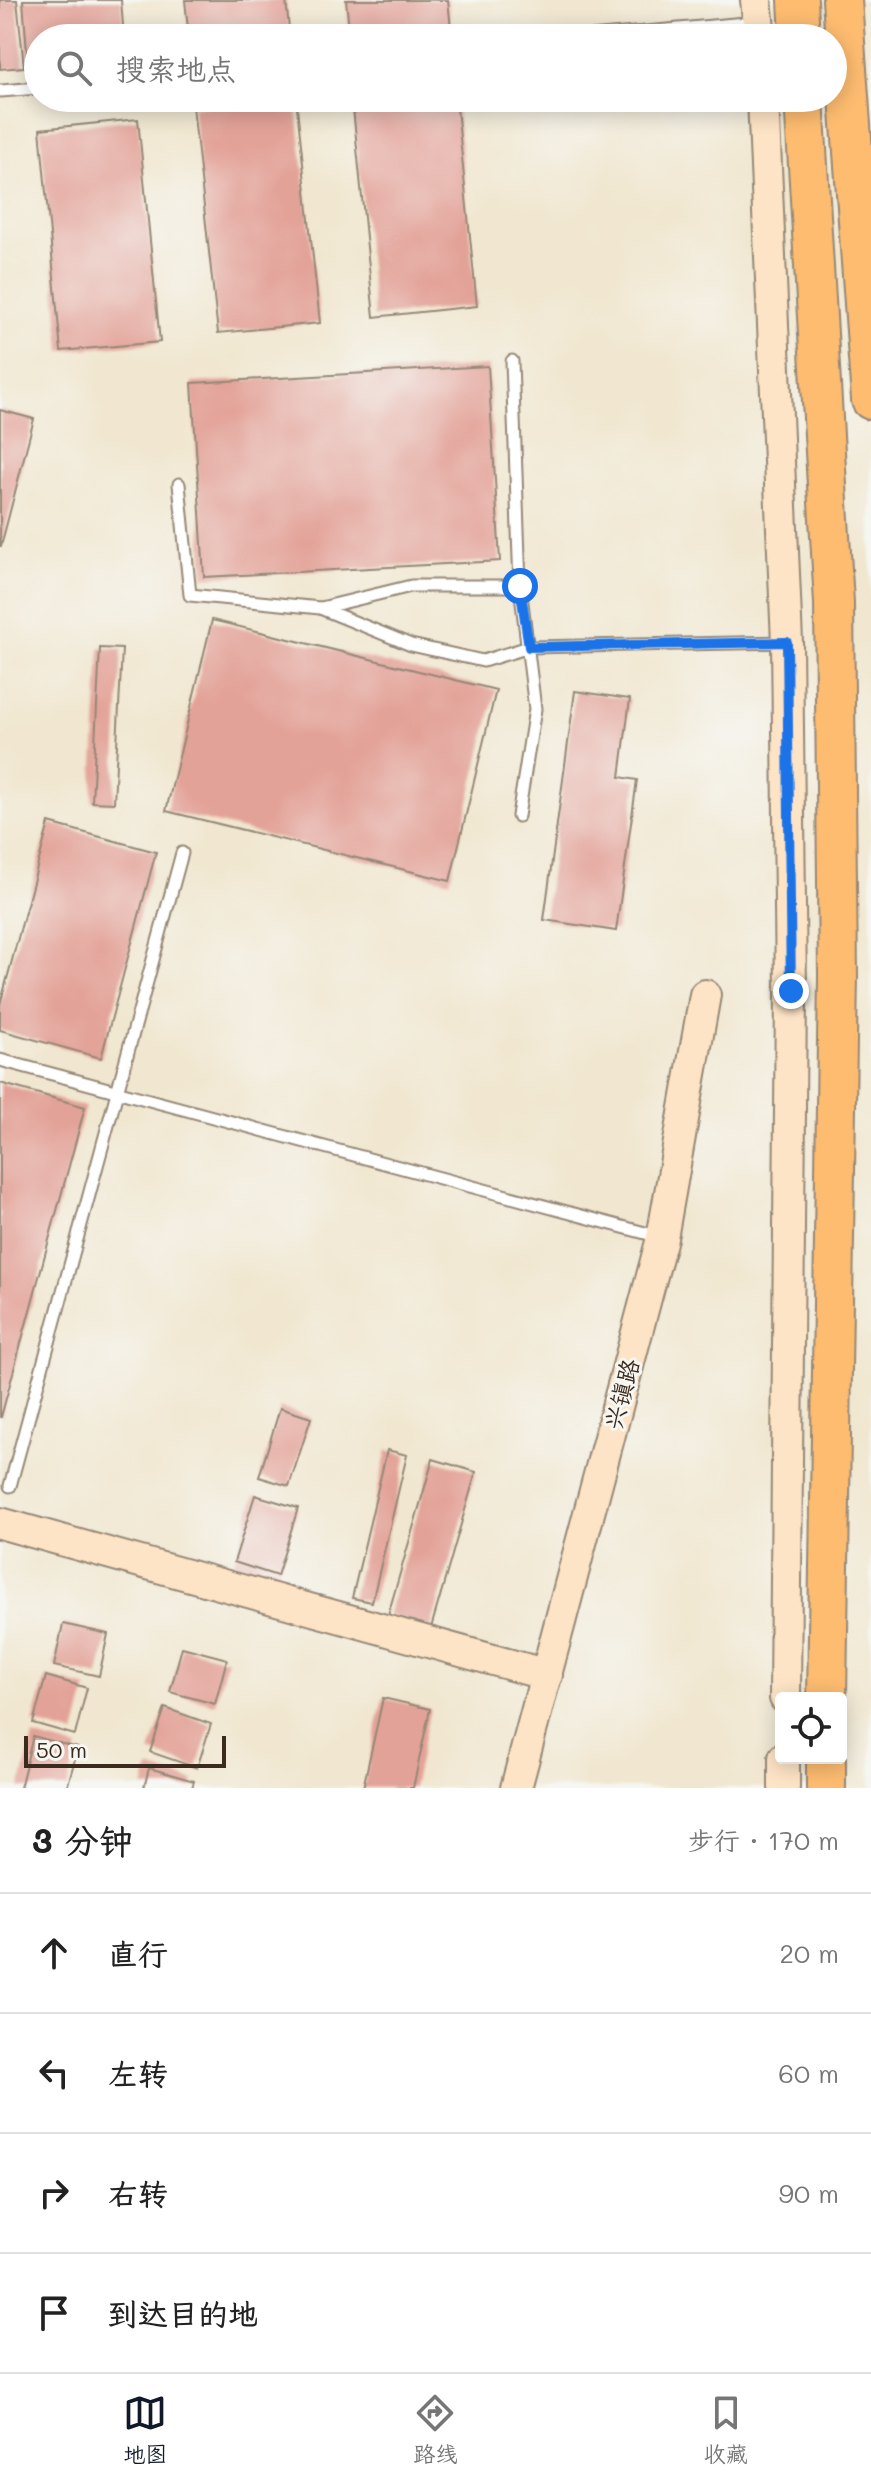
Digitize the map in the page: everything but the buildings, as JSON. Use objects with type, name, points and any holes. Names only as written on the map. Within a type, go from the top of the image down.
[{"type":"highway","points":[[798,0],[799,24]]},
{"type":"highway","points":[[842,0],[844,24]]},
{"type":"highway","points":[[847,69],[871,400]]},
{"type":"highway","points":[[805,112],[834,603],[838,975],[827,1692]]},
{"type":"highway","points":[[826,1764],[826,1788]]},
{"type":"street","points":[[764,112],[787,642],[791,1007],[785,1692]]},
{"type":"street","name":"兴镇路","points":[[516,1788],[662,1238],[705,995]]},
{"type":"street","points":[[0,1523],[547,1675]]},
{"type":"street","points":[[784,1764],[784,1788]]},
{"type":"lane","points":[[718,24],[758,20]]},
{"type":"lane","points":[[1,91],[24,89]]},
{"type":"lane","points":[[512,361],[520,586],[535,709],[518,816]]},
{"type":"lane","points":[[179,484],[190,595],[320,608],[411,645],[483,661],[529,647],[787,642]]},
{"type":"lane","points":[[320,608],[411,586],[520,586]]},
{"type":"lane","points":[[10,1486],[182,853]]},
{"type":"lane","points":[[0,1060],[662,1238]]},
{"type":"route","points":[[520,586],[529,647],[787,642],[791,991]]}]
